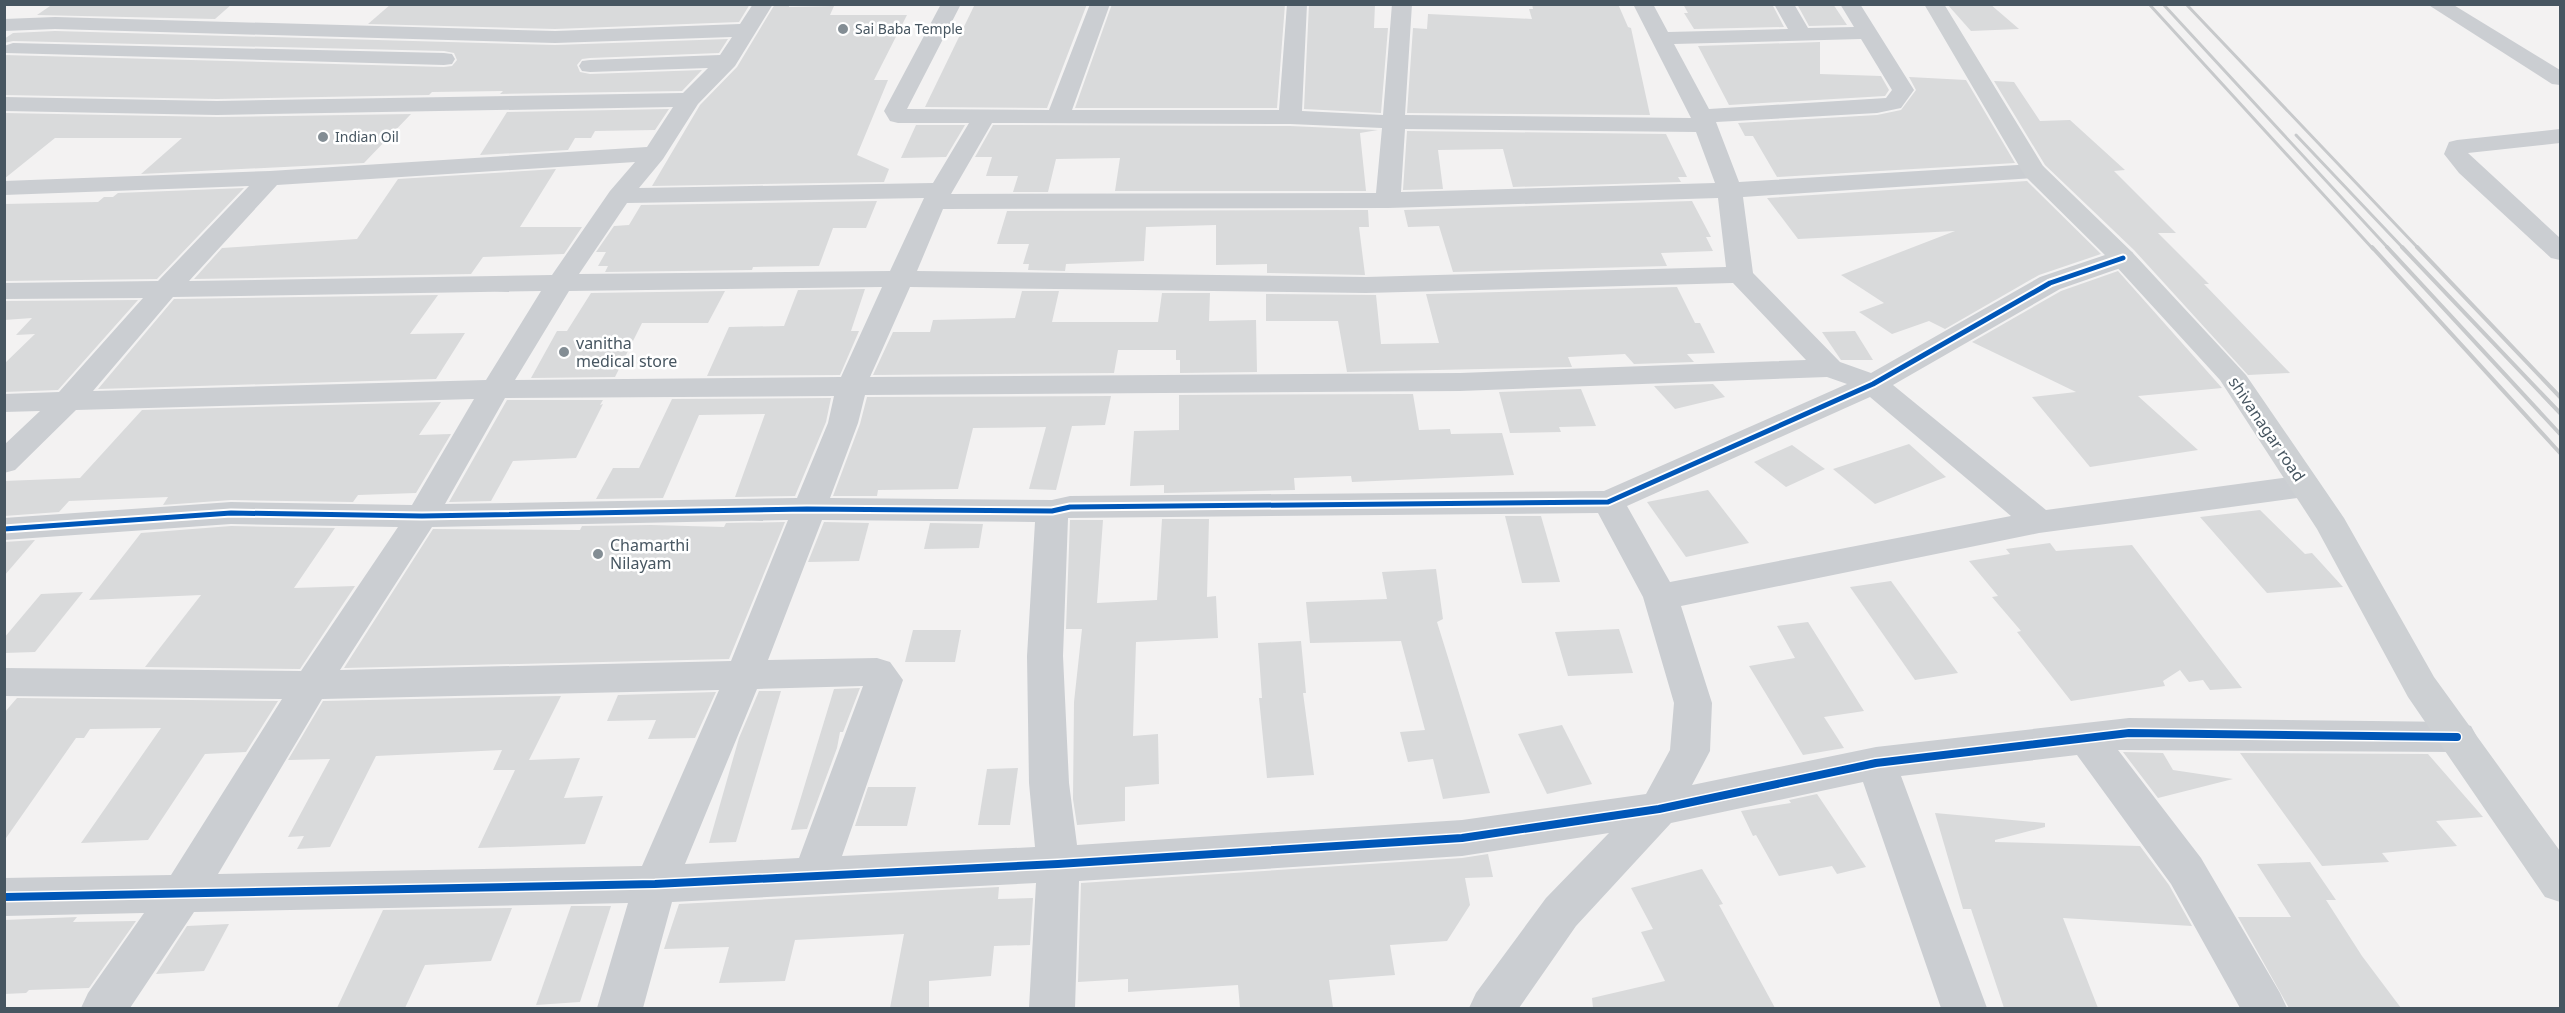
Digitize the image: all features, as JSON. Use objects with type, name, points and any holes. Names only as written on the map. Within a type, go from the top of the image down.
[{"type":"street","points":[[9,52],[81,4]]},
{"type":"street","points":[[951,4],[895,111],[897,116],[1290,117],[1395,122],[1703,120],[1893,103],[1903,90],[1850,4]]},
{"type":"street","points":[[1058,116],[1100,4]]},
{"type":"street","points":[[1290,117],[1297,4]]},
{"type":"street","points":[[1388,200],[1402,4]]},
{"type":"street","points":[[1643,4],[1703,120],[1730,190],[1740,275],[1830,368]]},
{"type":"street","points":[[1784,4],[1802,36]]},
{"type":"street","name":"shivanagar road","points":[[1934,4],[2001,121],[2034,171],[2123,258],[2231,375],[2332,525],[2421,687],[2560,884]]},
{"type":"street","points":[[2438,4],[2560,79]]},
{"type":"street","points":[[4,25],[55,23],[555,37],[754,17]]},
{"type":"street","points":[[104,1008],[183,893],[311,685],[422,516],[495,389],[561,281],[619,196],[655,154],[689,100],[728,61],[754,17]]},
{"type":"street","points":[[1661,38],[1869,33]]},
{"type":"street","points":[[9,52],[159,50],[296,57],[444,59]]},
{"type":"street","points":[[590,66],[728,61]]},
{"type":"street","points":[[4,104],[217,108],[689,100]]},
{"type":"street","points":[[4,124],[35,104]]},
{"type":"street","points":[[620,1008],[655,884],[745,673],[843,423],[852,386],[938,196],[985,115]]},
{"type":"street","points":[[2560,136],[2457,147],[2456,154],[2468,168],[2560,252]]},
{"type":"street","points":[[4,189],[270,178],[655,154]]},
{"type":"street","points":[[619,196],[1388,200],[1730,190],[2034,171]]},
{"type":"street","points":[[4,463],[66,403],[164,291],[270,178]]},
{"type":"street","points":[[4,529],[231,513],[422,516],[807,510],[1052,511],[1070,507],[1608,502],[1873,384],[2050,283],[2123,258]]},
{"type":"street","points":[[4,291],[164,291],[561,281],[902,279],[1313,285],[1740,275]]},
{"type":"street","points":[[4,403],[495,389],[1460,382],[1830,368],[1873,384],[2039,522]]},
{"type":"street","points":[[1661,597],[2039,522],[2305,486]]},
{"type":"street","points":[[1492,1008],[1561,912],[1659,809],[1690,751],[1693,704],[1661,597],[1608,502]]},
{"type":"street","points":[[1052,511],[1045,656],[1049,783],[1058,864],[1052,1008]]},
{"type":"street","points":[[4,682],[311,685],[862,670],[878,672],[884,680],[814,875]]},
{"type":"street","points":[[4,897],[655,884],[1058,864],[1462,838],[1659,809],[1876,763],[2087,738],[2129,734],[2457,737]]},
{"type":"street","points":[[2087,738],[2186,871],[2264,1008]]},
{"type":"street","points":[[1876,763],[1964,1008]]},
{"type":"building","points":[[53,4],[232,4],[215,19],[37,15]]},
{"type":"building","points":[[391,4],[750,4],[739,22],[555,29],[368,24]]},
{"type":"building","points":[[775,4],[789,4],[789,7],[834,6],[830,15],[907,15],[874,80],[888,80],[857,155],[889,169],[884,182],[652,186],[700,105],[737,67]]},
{"type":"building","points":[[975,4],[1087,4],[1047,108],[925,107]]},
{"type":"building","points":[[1112,4],[1285,4],[1277,108],[1075,108]]},
{"type":"building","points":[[1309,4],[1375,4],[1374,28],[1388,28],[1381,113],[1304,109]]},
{"type":"building","points":[[1532,4],[1618,4],[1628,27],[1631,28],[1650,115],[1407,113],[1413,28],[1427,29],[1428,14],[1532,19],[1529,9],[1533,9]]},
{"type":"building","points":[[1683,4],[1772,4],[1784,27],[1694,29],[1684,13],[1688,13]]},
{"type":"building","points":[[1797,4],[1833,4],[1847,25],[1809,26]]},
{"type":"building","points":[[1947,4],[1990,4],[2019,29],[1971,31]]},
{"type":"building","points":[[55,31],[555,45],[728,39],[719,53],[590,58],[582,59],[577,65],[580,72],[590,74],[702,70],[682,91],[500,94],[503,91],[432,92],[429,95],[217,99],[4,95],[4,55],[444,67],[452,66],[457,60],[454,53],[444,51],[13,41],[4,43],[4,39],[13,33]]},
{"type":"building","points":[[1820,42],[1820,74],[1881,76],[1889,90],[1885,96],[1729,105],[1698,46]]},
{"type":"building","points":[[1909,77],[1966,80],[2015,163],[1777,177],[1753,136],[1745,136],[1738,123],[1877,115],[1901,110],[1916,90]]},
{"type":"building","points":[[1994,81],[2014,82],[2040,121],[2070,120],[2125,170],[2114,171],[2176,233],[2158,233],[2209,284],[2204,284],[2290,373],[2248,375],[2134,250],[2045,165]]},
{"type":"building","points":[[669,109],[655,130],[595,131],[591,138],[575,138],[568,150],[480,155],[507,112]]},
{"type":"building","points":[[4,113],[217,117],[411,114],[364,163],[141,174],[182,138],[55,138],[4,179]]},
{"type":"building","points":[[916,125],[965,125],[946,157],[901,158]]},
{"type":"building","points":[[993,125],[1290,126],[1378,130],[1360,133],[1366,191],[1115,191],[1120,158],[1056,159],[1048,192],[1013,192],[1018,176],[986,176],[992,157],[975,157]]},
{"type":"building","points":[[1407,131],[1666,134],[1687,177],[1678,177],[1681,182],[1513,187],[1503,149],[1438,150],[1443,189],[1403,190]]},
{"type":"building","points":[[556,169],[520,227],[582,227],[564,254],[483,257],[471,274],[194,279],[222,248],[357,239],[398,179]]},
{"type":"building","points":[[2027,181],[2101,254],[2039,275],[1945,329],[1929,321],[1892,334],[1859,312],[1884,303],[1841,275],[1955,231],[1798,239],[1767,198]]},
{"type":"building","points":[[244,188],[157,279],[4,281],[4,204],[98,202],[104,197],[113,197],[118,193]]},
{"type":"building","points":[[877,201],[866,228],[833,228],[819,266],[753,267],[752,270],[605,272],[608,266],[598,266],[606,252],[596,252],[614,226],[629,225],[641,205]]},
{"type":"building","points":[[1692,201],[1711,237],[1706,237],[1713,251],[1661,253],[1667,266],[1453,272],[1439,226],[1408,227],[1404,210]]},
{"type":"building","points":[[1368,210],[1369,227],[1359,227],[1365,275],[1267,273],[1267,264],[1216,265],[1216,225],[1146,227],[1144,261],[1066,264],[1065,271],[1028,270],[1029,264],[1023,264],[1029,244],[997,244],[1007,211]]},
{"type":"building","points":[[2118,271],[2222,388],[2138,396],[2198,450],[2090,467],[2032,397],[2076,392],[1972,342],[2061,291]]},
{"type":"building","points":[[1677,287],[1695,323],[1700,323],[1715,353],[1687,354],[1694,362],[1634,364],[1625,354],[1568,357],[1572,367],[1347,372],[1338,321],[1266,321],[1266,294],[1376,295],[1381,344],[1439,343],[1426,294]]},
{"type":"building","points":[[865,289],[851,331],[859,331],[840,375],[707,376],[729,327],[784,326],[798,290]]},
{"type":"building","points":[[725,291],[708,323],[642,323],[615,377],[531,378],[557,331],[567,331],[591,293]]},
{"type":"building","points":[[1022,291],[1059,291],[1052,322],[1158,322],[1162,293],[1210,293],[1209,321],[1256,320],[1257,372],[1180,373],[1180,360],[1176,360],[1176,350],[1118,350],[1114,373],[873,375],[893,332],[930,332],[933,320],[1015,318]]},
{"type":"building","points":[[438,295],[410,334],[465,333],[436,379],[98,389],[174,299]]},
{"type":"building","points":[[138,300],[58,390],[4,392],[4,364],[35,334],[16,335],[32,318],[4,320],[4,301]]},
{"type":"building","points":[[1855,331],[1873,360],[1841,360],[1822,332]]},
{"type":"building","points":[[1713,384],[1725,397],[1675,409],[1654,386]]},
{"type":"building","points":[[1581,389],[1596,426],[1559,427],[1561,432],[1510,433],[1499,392]]},
{"type":"building","points":[[1413,394],[1419,430],[1450,429],[1451,434],[1502,433],[1514,475],[1352,482],[1351,476],[1294,478],[1295,490],[1164,493],[1164,485],[1130,486],[1134,431],[1179,430],[1179,395]]},
{"type":"building","points":[[1111,396],[1105,425],[1072,426],[1056,490],[1029,489],[1046,427],[973,428],[958,489],[878,490],[877,496],[833,496],[860,424],[867,397]]},
{"type":"building","points":[[831,398],[826,422],[795,496],[735,497],[765,414],[699,415],[663,498],[596,499],[613,468],[639,468],[672,399]]},
{"type":"building","points":[[507,400],[603,400],[600,405],[603,404],[576,458],[513,461],[491,501],[449,502]]},
{"type":"building","points":[[441,402],[419,435],[451,434],[416,493],[358,495],[353,502],[231,500],[163,505],[168,497],[69,501],[59,512],[4,516],[4,481],[80,478],[142,410]]},
{"type":"building","points":[[1909,444],[1946,477],[1875,504],[1833,469]]},
{"type":"building","points":[[1792,445],[1825,469],[1786,487],[1754,462]]},
{"type":"building","points":[[1708,490],[1749,543],[1686,557],[1647,502]]},
{"type":"building","points":[[2260,510],[2305,554],[2312,553],[2343,587],[2267,593],[2200,517]]},
{"type":"building","points":[[1505,516],[1541,516],[1560,582],[1522,583]]},
{"type":"building","points":[[1162,519],[1209,519],[1207,597],[1216,596],[1218,638],[1136,642],[1133,736],[1158,734],[1159,784],[1125,787],[1125,821],[1077,825],[1073,799],[1074,702],[1082,629],[1066,629],[1070,520],[1103,520],[1097,603],[1157,600]]},
{"type":"building","points":[[785,522],[729,659],[344,668],[433,529],[580,530],[582,526],[724,527],[726,523]]},
{"type":"building","points":[[824,522],[869,523],[859,561],[808,562]]},
{"type":"building","points":[[930,523],[983,524],[979,548],[924,549]]},
{"type":"building","points":[[231,526],[335,528],[294,588],[355,586],[300,669],[145,667],[201,595],[89,600],[141,533]]},
{"type":"building","points":[[35,540],[4,576],[4,542]]},
{"type":"building","points":[[2050,543],[2056,551],[2132,545],[2242,688],[2210,690],[2203,680],[2189,682],[2180,670],[2163,681],[2165,686],[2071,701],[2017,632],[2021,631],[1992,597],[1998,596],[1969,561],[2010,554],[2006,549]]},
{"type":"building","points":[[1436,569],[1443,619],[1437,622],[1490,793],[1443,799],[1433,759],[1408,762],[1400,732],[1425,730],[1401,641],[1310,643],[1306,602],[1387,599],[1382,572]]},
{"type":"building","points":[[1891,581],[1958,673],[1915,680],[1850,587]]},
{"type":"building","points":[[83,592],[35,652],[4,653],[4,638],[41,594]]},
{"type":"building","points":[[1808,622],[1864,711],[1824,717],[1844,748],[1803,755],[1749,666],[1795,658],[1777,626]]},
{"type":"building","points":[[1619,629],[1633,673],[1568,676],[1555,632]]},
{"type":"building","points":[[913,630],[961,630],[955,662],[905,662]]},
{"type":"building","points":[[1301,641],[1306,693],[1303,693],[1314,775],[1267,778],[1259,698],[1262,698],[1258,643]]},
{"type":"building","points":[[860,688],[843,732],[840,732],[837,748],[807,829],[791,830],[834,689]]},
{"type":"building","points":[[759,691],[781,691],[736,842],[709,843],[739,738]]},
{"type":"building","points":[[716,692],[695,738],[648,739],[656,720],[607,721],[618,695]]},
{"type":"building","points":[[561,696],[529,760],[580,758],[564,798],[603,796],[585,844],[478,848],[515,770],[493,770],[502,750],[376,756],[330,847],[297,849],[304,836],[288,837],[330,759],[288,760],[323,701]]},
{"type":"building","points":[[17,698],[278,701],[246,752],[205,754],[148,840],[81,843],[161,728],[90,729],[84,738],[76,738],[4,841],[4,713]]},
{"type":"building","points":[[1562,725],[1592,784],[1547,794],[1518,734]]},
{"type":"building","points":[[2123,752],[2163,753],[2173,770],[2233,779],[2158,798]]},
{"type":"building","points":[[2240,753],[2428,754],[2483,817],[2436,821],[2457,846],[2382,853],[2389,862],[2322,866]]},
{"type":"building","points":[[1018,768],[1010,825],[978,825],[987,769]]},
{"type":"building","points":[[868,787],[916,787],[907,826],[855,826]]},
{"type":"building","points":[[1817,794],[1866,867],[1837,874],[1832,866],[1779,876],[1756,835],[1753,836],[1741,811],[1791,803],[1789,800]]},
{"type":"building","points":[[1935,813],[2045,823],[2045,827],[1995,840],[1995,842],[2140,846],[2169,885],[2192,926],[2063,918],[2098,1008],[2004,1008],[1971,909],[1963,909]]},
{"type":"building","points":[[1488,854],[1493,877],[1465,878],[1470,905],[1447,941],[1390,945],[1395,975],[1329,980],[1333,1008],[1240,1008],[1238,985],[1128,992],[1128,979],[1078,982],[1081,883],[1462,858]]},
{"type":"building","points":[[2310,862],[2336,900],[2326,900],[2362,956],[2401,1008],[2289,1008],[2238,917],[2291,917],[2257,864]]},
{"type":"building","points":[[1702,869],[1723,904],[1719,905],[1775,1008],[1593,1008],[1592,998],[1665,981],[1641,932],[1653,929],[1631,888]]},
{"type":"building","points":[[999,887],[998,899],[1033,898],[1030,945],[994,946],[991,976],[929,981],[929,1008],[890,1008],[904,934],[795,940],[785,981],[719,983],[729,947],[664,949],[679,904]]},
{"type":"building","points":[[571,906],[611,906],[580,1002],[536,1005]]},
{"type":"building","points":[[512,908],[491,961],[425,965],[405,1008],[337,1008],[383,910]]},
{"type":"building","points":[[77,917],[73,922],[136,921],[89,988],[29,990],[26,993],[4,994],[4,920]]},
{"type":"building","points":[[229,924],[204,971],[156,974],[187,926]]},
{"type":"railway","points":[[2149,4],[2373,249]]},
{"type":"railway","points":[[2163,4],[2389,249]]},
{"type":"railway","points":[[2186,4],[2419,249]]},
{"type":"railway","points":[[2296,135],[2404,249]]},
{"type":"railway","points":[[2372,247],[2560,453]]},
{"type":"railway","points":[[2387,247],[2560,434]]},
{"type":"railway","points":[[2402,247],[2560,413]]},
{"type":"railway","points":[[2417,247],[2560,397]]},
{"type":"cycle path","points":[[4,529],[231,513],[422,516],[807,509],[1052,511],[1070,507],[1608,502],[1873,384],[2050,283],[2123,258]]},
{"type":"cycle path","points":[[4,897],[655,884],[1058,864],[1462,838],[1659,809],[1876,763],[2129,733],[2457,737]]},
{"type":"place","name":"Sai Baba Temple","points":[[843,29]]},
{"type":"place","name":"Indian Oil","points":[[323,137]]},
{"type":"place","name":"vanitha medical store","points":[[564,352]]},
{"type":"place","name":"Chamarthi Nilayam","points":[[598,554]]}]
